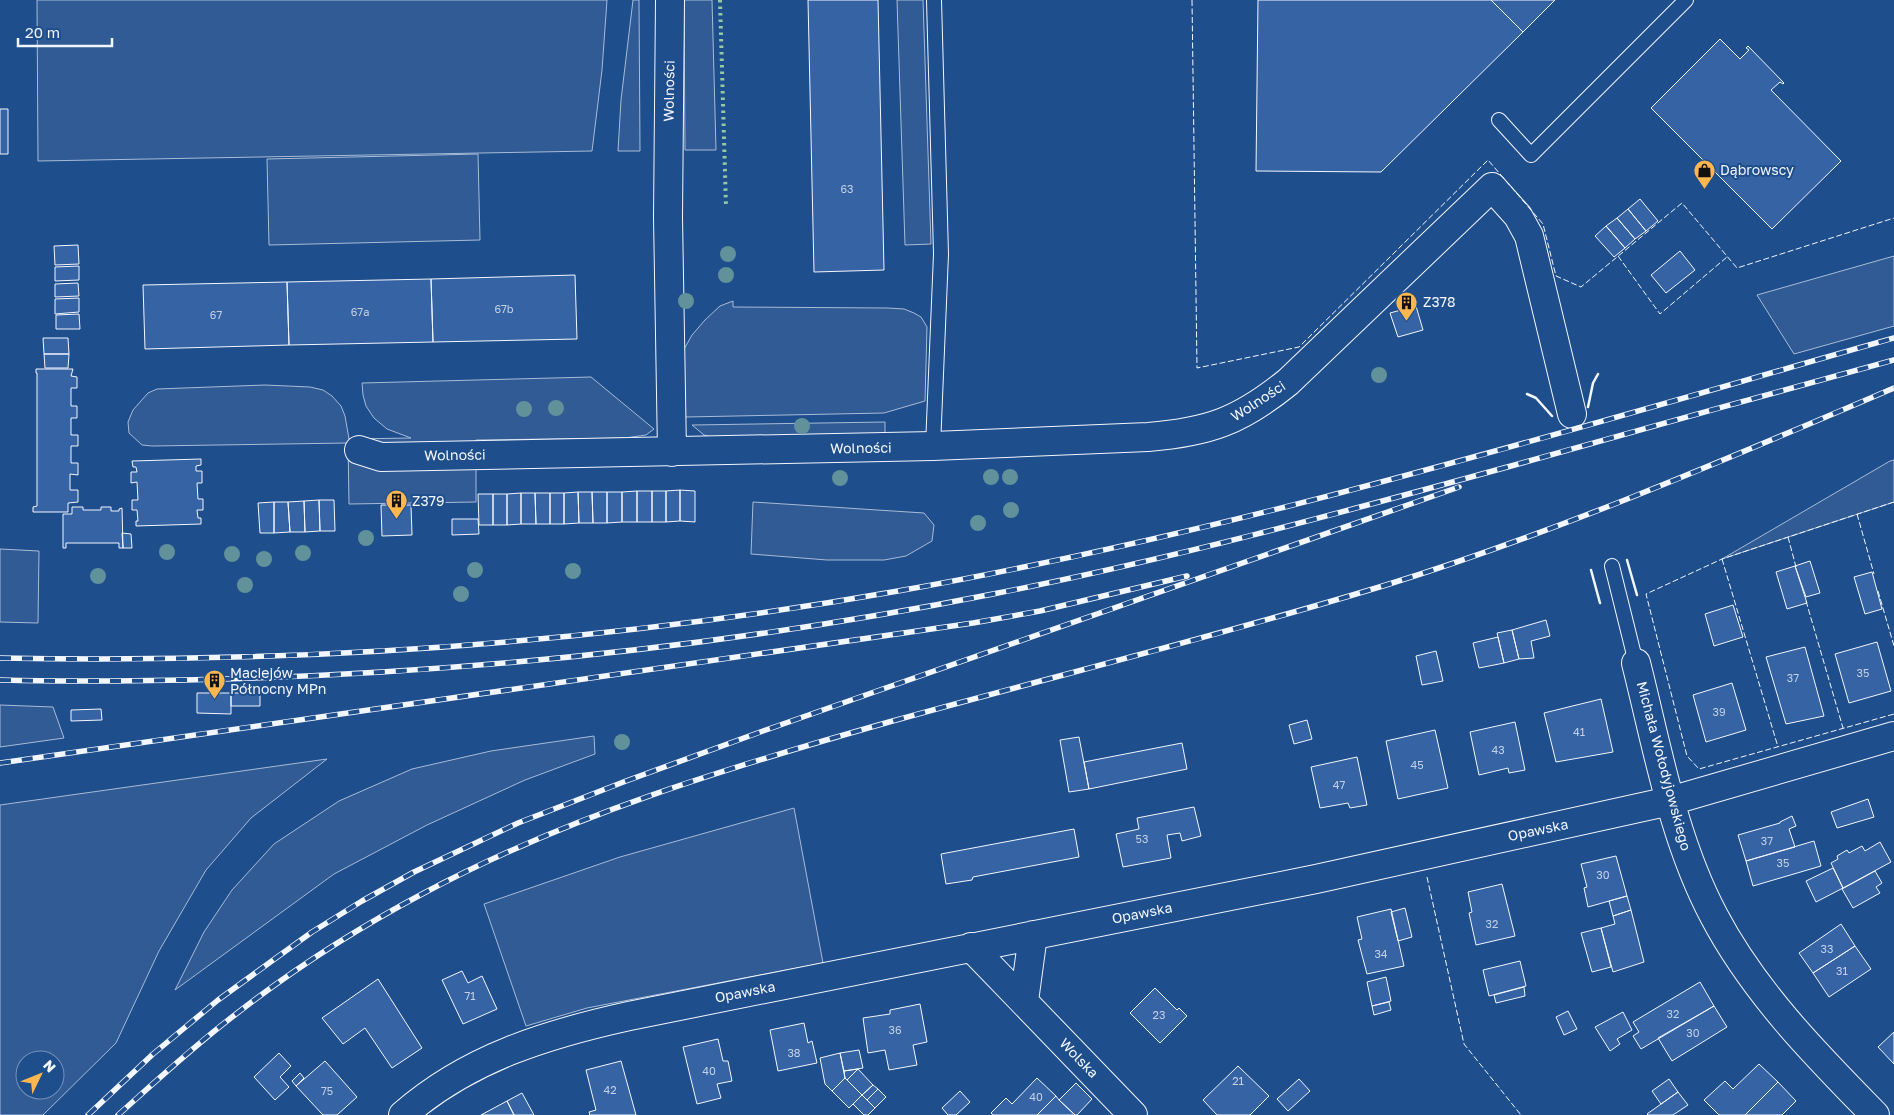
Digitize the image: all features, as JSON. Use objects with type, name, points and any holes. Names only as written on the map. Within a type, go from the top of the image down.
[{"type":"street","name":"Wolności","points":[[670,0],[668,216],[672,452]]},
{"type":"street","name":"Wolności","points":[[359,450],[381,456],[933,446],[1180,434],[1204,429],[1227,422],[1253,408],[1288,382],[1492,187],[1518,216],[1529,236],[1572,414]]},
{"type":"street","name":"Michała Wołodyjowskiego","points":[[1636,662],[1670,801],[1693,870],[1713,915],[1762,991],[1799,1035],[1875,1115]]},
{"type":"street","name":"Opawska","points":[[403,1115],[436,1091],[478,1065],[533,1041],[563,1031],[629,1016],[1316,879],[1670,801],[1894,736]]},
{"type":"street","points":[[1024,1001],[1033,935]]},
{"type":"street","name":"Wolska","points":[[971,947],[1133,1115]]},
{"type":"lane","points":[[933,446],[941,254],[934,0]]},
{"type":"lane","points":[[1498,120],[1531,155],[1686,0]]},
{"type":"lane","name":"Michała Wołodyjowskiego","points":[[1612,566],[1636,662]]},
{"type":"shaded area","points":[[37,0],[607,0],[602,70],[592,151],[38,161]]},
{"type":"shaded area","points":[[633,0],[639,0],[640,151],[618,151],[621,100]]},
{"type":"shaded area","points":[[684,0],[712,0],[716,150],[685,150]]},
{"type":"shaded area","points":[[897,0],[923,0],[931,244],[905,245]]},
{"type":"shaded area","points":[[478,154],[480,240],[269,245],[267,159]]},
{"type":"shaded area","points":[[1894,256],[1894,326],[1794,354],[1757,295]]},
{"type":"shaded area","points":[[733,301],[733,307],[888,308],[904,309],[914,313],[921,317],[927,327],[925,401],[884,413],[686,417],[682,406],[683,351],[692,335],[705,320],[720,306]]},
{"type":"shaded area","points":[[591,377],[654,429],[646,435],[625,438],[476,440],[476,502],[349,504],[348,443],[152,446],[142,445],[129,433],[128,422],[133,410],[148,393],[157,389],[265,385],[310,387],[323,390],[341,406],[345,416],[349,439],[411,438],[387,429],[374,418],[366,406],[362,383]]},
{"type":"shaded area","points":[[885,422],[885,435],[715,438],[704,435],[692,425]]},
{"type":"shaded area","points":[[1894,460],[1894,502],[1722,559],[1890,461]]},
{"type":"shaded area","points":[[753,502],[924,513],[934,525],[932,541],[906,556],[884,560],[827,560],[751,554]]},
{"type":"shaded area","points":[[0,549],[39,551],[38,623],[0,622]]},
{"type":"shaded area","points":[[0,705],[53,707],[64,738],[0,747]]},
{"type":"shaded area","points":[[594,736],[595,754],[525,780],[427,825],[334,874],[175,990],[204,932],[232,890],[274,844],[339,801],[412,769],[491,751]]},
{"type":"shaded area","points":[[327,759],[251,818],[206,870],[159,951],[116,1043],[65,1093],[65,1050],[15,1050],[15,1100],[58,1100],[43,1115],[0,1115],[0,805]]},
{"type":"shaded area","points":[[794,808],[823,963],[587,1008],[526,1026],[484,904],[620,857]]},
{"type":"building","points":[[808,0],[878,0],[884,270],[814,272]]},
{"type":"building","points":[[1258,0],[1491,0],[1523,32],[1381,172],[1256,171]]},
{"type":"building","points":[[1491,0],[1555,0],[1523,32]]},
{"type":"building","points":[[1720,39],[1740,59],[1749,50],[1746,48],[1748,46],[1784,83],[1780,82],[1771,90],[1841,161],[1772,229],[1651,108]]},
{"type":"building","points":[[0,109],[8,109],[8,154],[0,154]]},
{"type":"building","points":[[1640,199],[1658,221],[1646,231],[1628,209]]},
{"type":"building","points":[[1628,209],[1646,231],[1635,239],[1617,218]]},
{"type":"building","points":[[1617,218],[1635,239],[1625,248],[1606,226]]},
{"type":"building","points":[[1606,226],[1625,248],[1614,257],[1595,236]]},
{"type":"building","points":[[78,245],[79,264],[55,265],[54,246]]},
{"type":"building","points":[[1680,251],[1695,270],[1666,293],[1651,275]]},
{"type":"building","points":[[79,266],[79,280],[55,281],[55,267]]},
{"type":"building","points":[[575,275],[577,339],[433,342],[431,279]]},
{"type":"building","points":[[431,279],[433,342],[289,345],[287,282]]},
{"type":"building","points":[[287,282],[289,345],[145,349],[143,285]]},
{"type":"building","points":[[78,283],[79,296],[55,297],[55,284]]},
{"type":"building","points":[[79,298],[79,312],[55,314],[55,299]]},
{"type":"building","name":"Z378","points":[[1416,306],[1423,330],[1398,337],[1390,313]]},
{"type":"building","points":[[79,314],[80,329],[56,329],[56,315]]},
{"type":"building","points":[[43,338],[68,338],[69,354],[44,354]]},
{"type":"building","points":[[44,354],[69,354],[68,368],[45,368]]},
{"type":"building","points":[[36,369],[73,369],[71,376],[77,377],[77,388],[71,388],[71,406],[77,406],[77,418],[71,418],[71,435],[78,435],[78,446],[71,446],[71,463],[78,463],[78,475],[70,474],[70,490],[78,490],[78,502],[68,503],[68,512],[33,512],[33,507],[37,506]]},
{"type":"building","points":[[201,459],[201,465],[196,466],[196,471],[202,471],[202,483],[197,483],[198,499],[203,499],[203,510],[197,510],[198,518],[201,518],[201,524],[136,526],[136,521],[138,521],[137,510],[132,510],[132,500],[138,500],[137,482],[131,483],[131,472],[137,472],[136,467],[133,467],[132,461]]},
{"type":"building","points":[[680,490],[680,521],[666,522],[666,491]]},
{"type":"building","points":[[680,490],[695,491],[695,522],[680,521]]},
{"type":"building","points":[[637,491],[637,522],[622,522],[622,492]]},
{"type":"building","points":[[637,491],[652,491],[652,522],[637,522]]},
{"type":"building","points":[[652,491],[666,491],[666,522],[652,522]]},
{"type":"building","points":[[578,492],[579,523],[564,524],[564,493]]},
{"type":"building","points":[[578,492],[592,492],[593,523],[579,523]]},
{"type":"building","points":[[592,492],[607,492],[607,523],[593,523]]},
{"type":"building","points":[[607,492],[622,492],[622,522],[607,523]]},
{"type":"building","points":[[521,493],[535,493],[536,524],[521,524]]},
{"type":"building","points":[[521,493],[521,524],[507,525],[507,494]]},
{"type":"building","points":[[535,493],[550,493],[550,524],[536,524]]},
{"type":"building","points":[[550,493],[564,493],[564,524],[550,524]]},
{"type":"building","points":[[478,494],[493,494],[493,525],[479,525]]},
{"type":"building","points":[[493,494],[507,494],[507,525],[493,525]]},
{"type":"building","points":[[319,500],[334,500],[335,531],[320,531]]},
{"type":"building","points":[[319,500],[320,531],[305,532],[304,501]]},
{"type":"building","points":[[304,501],[305,532],[290,532],[288,502]]},
{"type":"building","points":[[274,502],[274,533],[260,533],[258,503]]},
{"type":"building","points":[[274,502],[288,502],[290,532],[274,533]]},
{"type":"building","name":"Z379","points":[[381,505],[411,505],[412,535],[382,536]]},
{"type":"building","points":[[72,507],[83,507],[83,510],[101,510],[101,507],[111,507],[111,511],[119,511],[122,508],[123,548],[119,548],[119,543],[66,543],[66,548],[63,548],[63,514],[72,514]]},
{"type":"building","points":[[452,519],[478,519],[479,534],[452,535]]},
{"type":"building","points":[[122,533],[131,534],[132,548],[123,548]]},
{"type":"building","points":[[1810,561],[1820,593],[1806,597],[1795,566]]},
{"type":"building","points":[[1795,566],[1807,603],[1787,609],[1776,572]]},
{"type":"building","points":[[1872,572],[1882,609],[1865,614],[1854,577]]},
{"type":"building","points":[[1733,605],[1743,637],[1714,646],[1705,614]]},
{"type":"building","points":[[1546,620],[1550,636],[1531,641],[1534,658],[1519,659],[1512,630]]},
{"type":"building","points":[[1512,630],[1519,659],[1504,663],[1497,633]]},
{"type":"building","points":[[1498,637],[1504,663],[1479,668],[1473,643]]},
{"type":"building","points":[[1877,642],[1891,691],[1849,703],[1835,654]]},
{"type":"building","points":[[1805,647],[1824,716],[1786,724],[1766,657]]},
{"type":"building","points":[[1436,651],[1443,681],[1422,685],[1416,656]]},
{"type":"building","points":[[1732,683],[1746,730],[1706,742],[1693,695]]},
{"type":"building","name":"Maciejów Północny MPn","points":[[197,693],[231,693],[231,714],[197,713]]},
{"type":"building","points":[[231,693],[260,693],[260,706],[231,706]]},
{"type":"building","points":[[1601,699],[1613,752],[1556,762],[1544,713]]},
{"type":"building","points":[[101,709],[102,720],[71,721],[71,710]]},
{"type":"building","points":[[1307,720],[1312,739],[1294,744],[1289,725]]},
{"type":"building","points":[[1515,722],[1525,770],[1509,773],[1508,768],[1479,775],[1470,732]]},
{"type":"building","points":[[1435,730],[1448,788],[1398,799],[1386,741]]},
{"type":"building","points":[[1079,737],[1089,789],[1069,792],[1060,740]]},
{"type":"building","points":[[1182,743],[1187,769],[1089,789],[1084,762]]},
{"type":"building","points":[[1357,757],[1367,805],[1350,808],[1348,803],[1320,808],[1311,767]]},
{"type":"building","points":[[1868,799],[1874,817],[1837,828],[1831,812]]},
{"type":"building","points":[[1194,807],[1201,836],[1182,841],[1180,833],[1167,835],[1171,858],[1123,867],[1116,834],[1139,829],[1137,818]]},
{"type":"building","points":[[1792,816],[1796,826],[1789,829],[1795,847],[1746,861],[1738,835],[1780,823]]},
{"type":"building","points":[[1074,829],[1079,857],[946,884],[941,854]]},
{"type":"building","points":[[1814,841],[1821,866],[1753,886],[1746,861]]},
{"type":"building","points":[[1880,842],[1891,862],[1843,888],[1831,863],[1838,859],[1837,856],[1847,850],[1849,853],[1862,846],[1865,851]]},
{"type":"building","points":[[1616,856],[1627,896],[1588,907],[1584,888],[1587,887],[1581,864]]},
{"type":"building","points":[[1833,868],[1843,888],[1816,902],[1806,881]]},
{"type":"building","points":[[1875,871],[1882,883],[1876,887],[1880,893],[1853,908],[1842,889]]},
{"type":"building","points":[[1502,884],[1515,936],[1476,945],[1469,913],[1472,912],[1468,892]]},
{"type":"building","points":[[1627,896],[1631,910],[1613,916],[1609,901]]},
{"type":"building","points":[[1405,908],[1412,937],[1398,941],[1391,912]]},
{"type":"building","points":[[1391,909],[1404,966],[1367,974],[1358,940],[1362,939],[1357,917]]},
{"type":"building","points":[[1631,910],[1644,962],[1613,972],[1601,928],[1615,924],[1613,916]]},
{"type":"building","points":[[1841,924],[1855,946],[1813,973],[1799,953]]},
{"type":"building","points":[[1601,928],[1611,967],[1592,972],[1581,933]]},
{"type":"building","points":[[1855,946],[1871,969],[1829,997],[1813,973]]},
{"type":"building","points":[[1520,961],[1526,986],[1489,996],[1483,970]]},
{"type":"building","points":[[462,971],[468,983],[482,976],[497,1009],[463,1024],[442,980]]},
{"type":"building","points":[[1386,977],[1391,1001],[1372,1006],[1367,982]]},
{"type":"building","points":[[378,979],[422,1048],[392,1068],[365,1028],[343,1044],[322,1018]]},
{"type":"building","points":[[1700,982],[1714,1006],[1641,1049],[1633,1036],[1639,1032],[1633,1022]]},
{"type":"building","points":[[1524,987],[1525,996],[1496,1003],[1494,995]]},
{"type":"building","points":[[1155,988],[1177,1010],[1179,1008],[1187,1016],[1160,1043],[1130,1013]]},
{"type":"building","points":[[1389,1002],[1391,1010],[1374,1015],[1372,1006]]},
{"type":"building","points":[[920,1004],[927,1042],[913,1045],[917,1065],[889,1070],[885,1050],[868,1053],[863,1018],[890,1014],[890,1010]]},
{"type":"building","points":[[1714,1006],[1727,1027],[1672,1061],[1658,1038]]},
{"type":"building","points":[[1568,1011],[1577,1029],[1564,1035],[1556,1017]]},
{"type":"building","points":[[1623,1012],[1632,1030],[1617,1039],[1620,1044],[1610,1051],[1595,1027]]},
{"type":"building","points":[[804,1023],[808,1043],[812,1041],[817,1063],[778,1071],[770,1030]]},
{"type":"building","points":[[1894,1032],[1894,1064],[1878,1047]]},
{"type":"building","points":[[718,1039],[723,1061],[728,1061],[732,1081],[717,1084],[721,1098],[697,1104],[683,1047]]},
{"type":"building","points":[[859,1050],[863,1068],[844,1071],[840,1053]]},
{"type":"building","points":[[279,1053],[291,1066],[280,1077],[289,1087],[275,1100],[254,1077]]},
{"type":"building","points":[[840,1053],[845,1078],[832,1091],[825,1084],[820,1058]]},
{"type":"building","points":[[325,1061],[357,1097],[337,1115],[323,1115],[296,1086]]},
{"type":"building","points":[[621,1061],[636,1115],[590,1115],[589,1112],[596,1110],[586,1070]]},
{"type":"building","points":[[1759,1064],[1778,1082],[1745,1115],[1719,1115],[1704,1100],[1725,1081],[1733,1089]]},
{"type":"building","points":[[1238,1066],[1269,1096],[1250,1115],[1217,1115],[1203,1100]]},
{"type":"building","points":[[858,1069],[847,1080],[845,1078],[844,1071]]},
{"type":"building","points":[[858,1069],[873,1085],[862,1095],[847,1080]]},
{"type":"building","points":[[300,1073],[304,1078],[296,1086],[292,1081]]},
{"type":"building","points":[[845,1078],[862,1095],[849,1108],[832,1091]]},
{"type":"building","points":[[1037,1078],[1056,1096],[1037,1115],[993,1115],[991,1113],[1006,1098],[1012,1104]]},
{"type":"building","points":[[1299,1079],[1310,1091],[1288,1111],[1277,1099]]},
{"type":"building","points":[[1669,1079],[1678,1092],[1661,1104],[1652,1091]]},
{"type":"building","points":[[1778,1082],[1796,1101],[1782,1115],[1745,1115]]},
{"type":"building","points":[[1076,1083],[1092,1099],[1075,1115],[1059,1100]]},
{"type":"building","points":[[873,1085],[878,1089],[867,1100],[862,1095]]},
{"type":"building","points":[[878,1089],[886,1097],[875,1108],[867,1100]]},
{"type":"building","points":[[960,1091],[970,1102],[956,1115],[948,1115],[942,1108]]},
{"type":"building","points":[[1678,1092],[1688,1105],[1673,1115],[1647,1114]]},
{"type":"building","points":[[522,1093],[534,1115],[514,1115],[507,1101]]},
{"type":"building","points":[[862,1095],[875,1108],[868,1115],[864,1115],[853,1104]]},
{"type":"building","points":[[1056,1096],[1075,1115],[1037,1115]]},
{"type":"building","points":[[507,1101],[514,1115],[481,1115]]},
{"type":"railway","points":[[0,658],[113,659],[225,657],[451,646],[563,637],[675,624],[787,609],[898,591],[1150,540],[1275,510],[1523,443],[1894,338]]},
{"type":"railway","points":[[0,680],[195,680],[417,670],[610,653],[706,641],[898,612],[1058,581],[1254,535],[1447,484],[1894,360]]},
{"type":"railway","points":[[118,1115],[176,1063],[258,997],[351,935],[424,893],[479,865],[593,816],[710,775],[889,722],[1262,621],[1451,564],[1643,493],[1894,388]]},
{"type":"railway","points":[[88,1115],[153,1054],[218,1000],[312,932],[414,872],[518,823],[763,731],[1459,487]]},
{"type":"railway","points":[[0,763],[973,623],[1040,611],[1187,576]]},
{"type":"hedge","points":[[720,0],[726,207]]},
{"type":"fence","points":[[1192,0],[1197,368],[1299,347],[1488,160],[1543,224],[1556,276],[1581,287],[1682,203],[1737,268],[1894,218]]},
{"type":"fence","points":[[1618,256],[1660,314],[1727,257]]},
{"type":"fence","points":[[1894,502],[1722,559],[1646,594],[1687,756],[1699,769],[1894,714]]},
{"type":"fence","points":[[1857,514],[1874,574]]},
{"type":"fence","points":[[1788,537],[1796,567]]},
{"type":"fence","points":[[1722,559],[1778,747]]},
{"type":"fence","points":[[1878,591],[1894,646]]},
{"type":"fence","points":[[1806,601],[1843,728]]},
{"type":"fence","points":[[1427,877],[1464,1044],[1521,1115]]},
{"type":"wall","points":[[1588,407],[1593,383],[1598,374]]},
{"type":"wall","points":[[1527,394],[1536,398],[1552,416]]},
{"type":"wall","points":[[1627,560],[1637,595]]},
{"type":"wall","points":[[1591,570],[1600,603]]},
{"type":"place","name":"Dąbrowscy","points":[[1704,189]]},
{"type":"place","name":"Z378","points":[[1407,321]]},
{"type":"place","name":"Z379","points":[[396,520]]},
{"type":"place","name":"Maciejów Północny MPn","points":[[214,700]]}]
